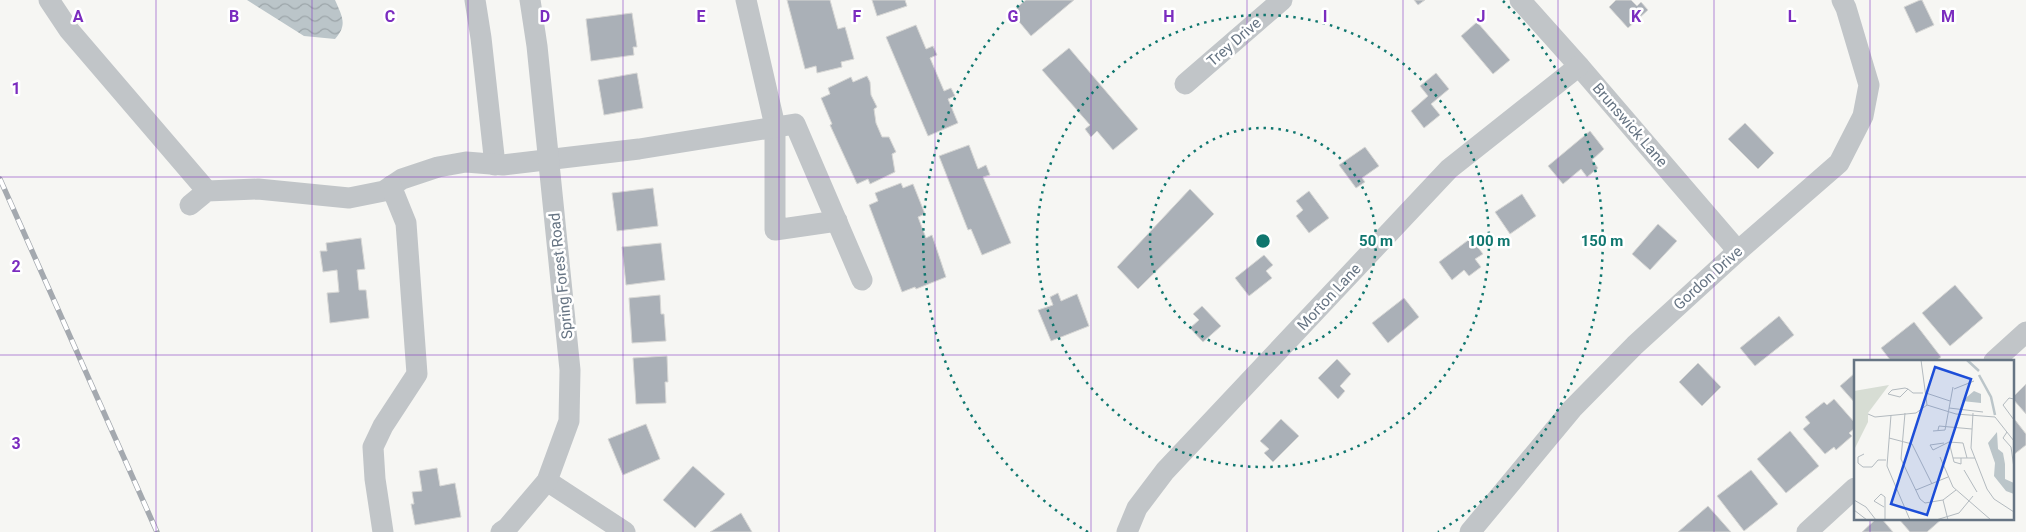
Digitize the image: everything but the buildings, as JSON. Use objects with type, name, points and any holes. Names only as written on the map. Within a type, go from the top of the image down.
[{"type":"street","points":[[49,0],[69,30],[207,191]]},
{"type":"street","points":[[475,0],[495,165]]},
{"type":"street","name":"Spring Forest Road","points":[[501,532],[507,528],[547,481],[569,421],[570,370],[537,46],[530,0]]},
{"type":"street","points":[[746,0],[775,126],[775,230],[837,221]]},
{"type":"street","name":"Trey Drive","points":[[1185,84],[1282,0]]},
{"type":"street","name":"Brunswick Lane","points":[[1520,0],[1580,66],[1738,251]]},
{"type":"street","name":"Gordon Drive","points":[[1470,532],[1572,409],[1635,345],[1738,251],[1840,163],[1863,116],[1869,85],[1842,0]]},
{"type":"street","name":"Morton Lane","points":[[1127,532],[1137,508],[1165,471],[1449,169],[1580,66]]},
{"type":"street","points":[[190,205],[207,191],[258,189],[349,198],[384,191],[402,178],[438,167],[466,162],[495,165],[639,150],[795,124],[862,280]]},
{"type":"street","points":[[383,532],[375,479],[373,447],[383,426],[417,374],[406,223],[391,186]]},
{"type":"street","points":[[1995,360],[2026,332]]},
{"type":"street","points":[[547,481],[625,532]]},
{"type":"street","points":[[1807,532],[1854,489]]},
{"type":"water","points":[[247,0],[335,0],[342,16],[343,25],[335,39],[304,36]]},
{"type":"railway","points":[[0,179],[157,532]]}]
